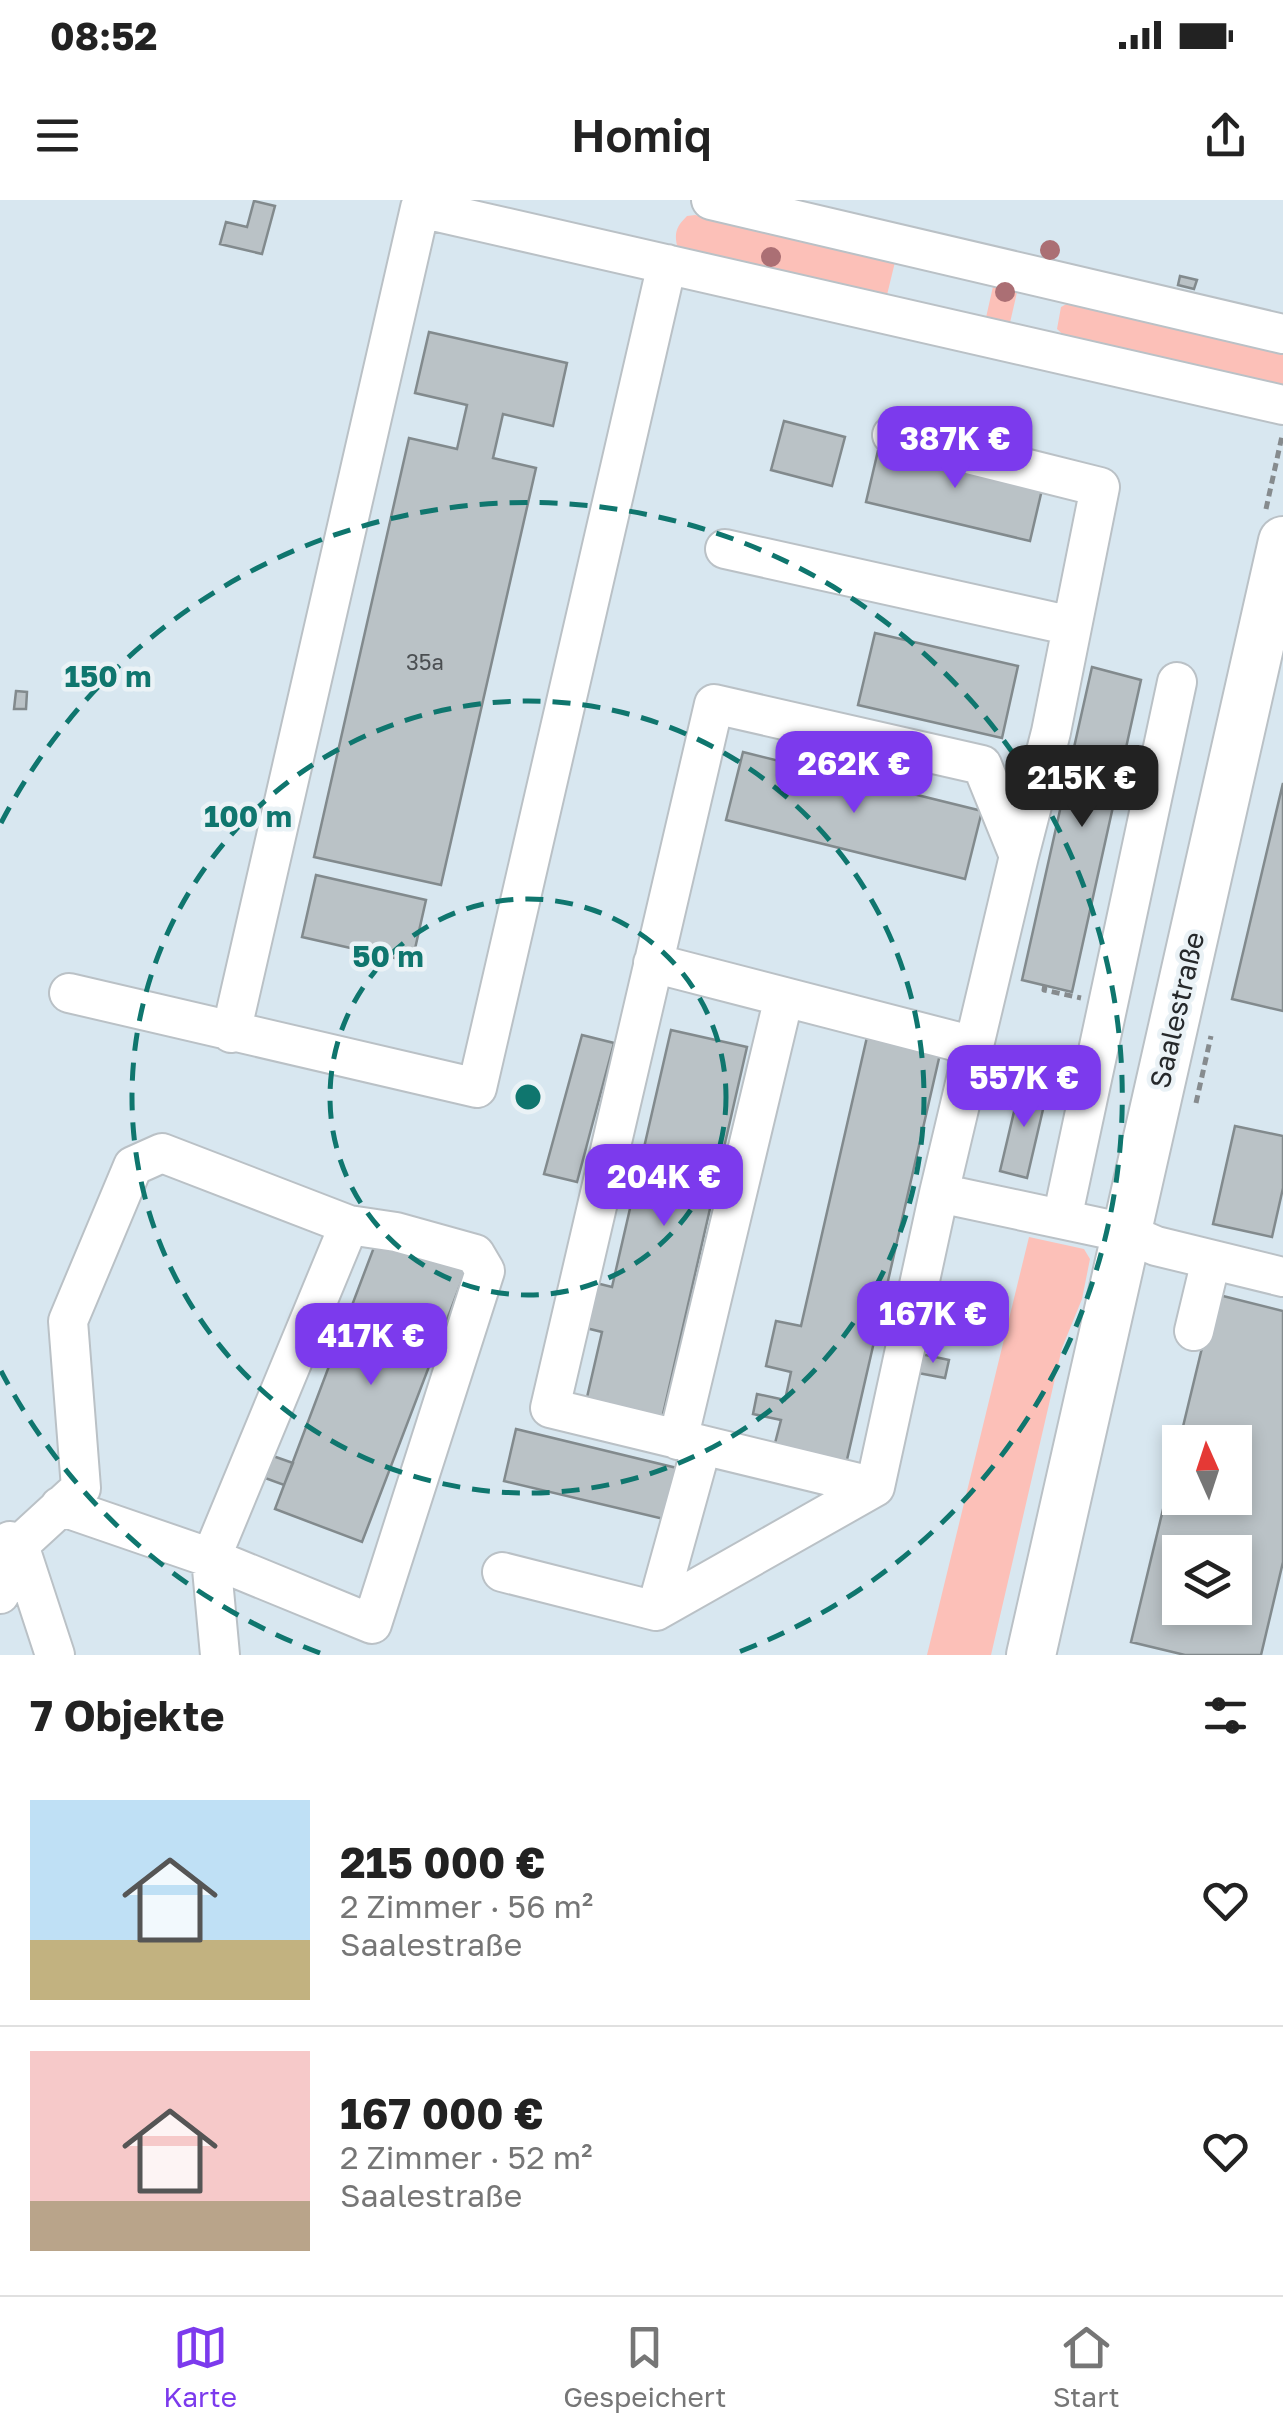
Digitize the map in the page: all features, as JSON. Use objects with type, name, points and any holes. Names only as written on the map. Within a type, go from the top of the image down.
[{"type":"main road","name":"Saalestraße","points":[[1031,1655],[1283,541]]},
{"type":"lane","points":[[711,200],[1283,334]]},
{"type":"lane","points":[[231,1032],[420,208],[664,276],[718,300],[760,285],[1283,405]]},
{"type":"lane","points":[[69,993],[477,1088],[664,276]]},
{"type":"lane","points":[[502,1572],[656,1612],[876,1487],[939,1192],[1051,732],[1100,487],[892,434]]},
{"type":"lane","points":[[724,549],[1072,626]]},
{"type":"lane","points":[[1062,1219],[1178,682]]},
{"type":"lane","points":[[876,1487],[550,1408],[714,704],[982,765],[1019,856]]},
{"type":"lane","points":[[653,963],[974,1046]]},
{"type":"lane","points":[[656,1612],[784,997]]},
{"type":"lane","points":[[0,1594],[9,1541],[81,1488],[68,1321],[133,1166],[162,1153],[350,1225],[396,1232],[474,1254],[485,1270],[372,1624],[211,1558],[60,1506]]},
{"type":"lane","points":[[939,1192],[1126,1233],[1156,1246],[1211,1260],[1281,1268]]},
{"type":"lane","points":[[220,1655],[211,1558],[350,1225]]},
{"type":"lane","points":[[1194,1332],[1211,1260]]},
{"type":"lane","points":[[9,1541],[54,1655]]},
{"type":"path","points":[[1045,986],[1044,990],[1108,1004]]},
{"type":"shaded area","points":[[0,200],[1283,200],[1283,1655],[0,1655]]},
{"type":"shaded area","points":[[687,216],[895,262],[886,299],[678,250],[678,228]]},
{"type":"shaded area","points":[[994,282],[1018,288],[1009,327],[985,322]]},
{"type":"shaded area","points":[[1074,300],[1283,349],[1283,388],[1070,341],[1057,329],[1061,307]]},
{"type":"shaded area","points":[[1029,1237],[1084,1249],[1090,1259],[1082,1299],[1062,1348],[991,1655],[927,1655]]},
{"type":"building","points":[[254,201],[275,206],[262,254],[220,244],[226,222],[247,227]]},
{"type":"building","points":[[1180,276],[1197,280],[1194,289],[1178,285]]},
{"type":"building","points":[[429,332],[567,363],[553,426],[503,414],[493,458],[536,468],[441,885],[314,857],[409,438],[457,449],[467,405],[415,393]]},
{"type":"building","points":[[784,421],[845,437],[832,486],[771,470]]},
{"type":"building","points":[[880,442],[1044,481],[1030,541],[866,502]]},
{"type":"building","points":[[875,633],[1018,666],[1002,738],[858,705]]},
{"type":"building","points":[[1092,667],[1141,680],[1072,992],[1022,980]]},
{"type":"building","points":[[16,691],[27,692],[26,709],[14,709]]},
{"type":"building","points":[[743,752],[982,811],[965,879],[726,820]]},
{"type":"building","points":[[1283,783],[1283,1011],[1232,999]]},
{"type":"building","points":[[316,875],[426,900],[412,962],[302,937]]},
{"type":"building","points":[[671,1030],[747,1047],[661,1423],[585,1406],[602,1332],[582,1327],[592,1282],[612,1287]]},
{"type":"building","points":[[582,1035],[614,1043],[577,1182],[544,1174]]},
{"type":"building","points":[[867,1037],[940,1054],[846,1464],[774,1447],[781,1420],[753,1414],[757,1394],[785,1400],[791,1372],[766,1366],[776,1321],[801,1326]]},
{"type":"building","points":[[1021,1082],[1048,1088],[1027,1178],[1000,1171]]},
{"type":"building","points":[[1235,1126],[1283,1136],[1283,1188],[1272,1237],[1213,1224]]},
{"type":"building","points":[[379,1234],[467,1267],[362,1542],[275,1509]]},
{"type":"building","points":[[1215,1294],[1283,1311],[1283,1562],[1261,1655],[1185,1655],[1131,1642],[1162,1514],[1252,1515],[1252,1425],[1183,1425]]},
{"type":"building","points":[[921,1354],[949,1360],[945,1378],[918,1373]]},
{"type":"building","points":[[516,1429],[681,1469],[668,1520],[504,1481]]},
{"type":"building","points":[[273,1456],[293,1463],[284,1485],[265,1478]]}]
